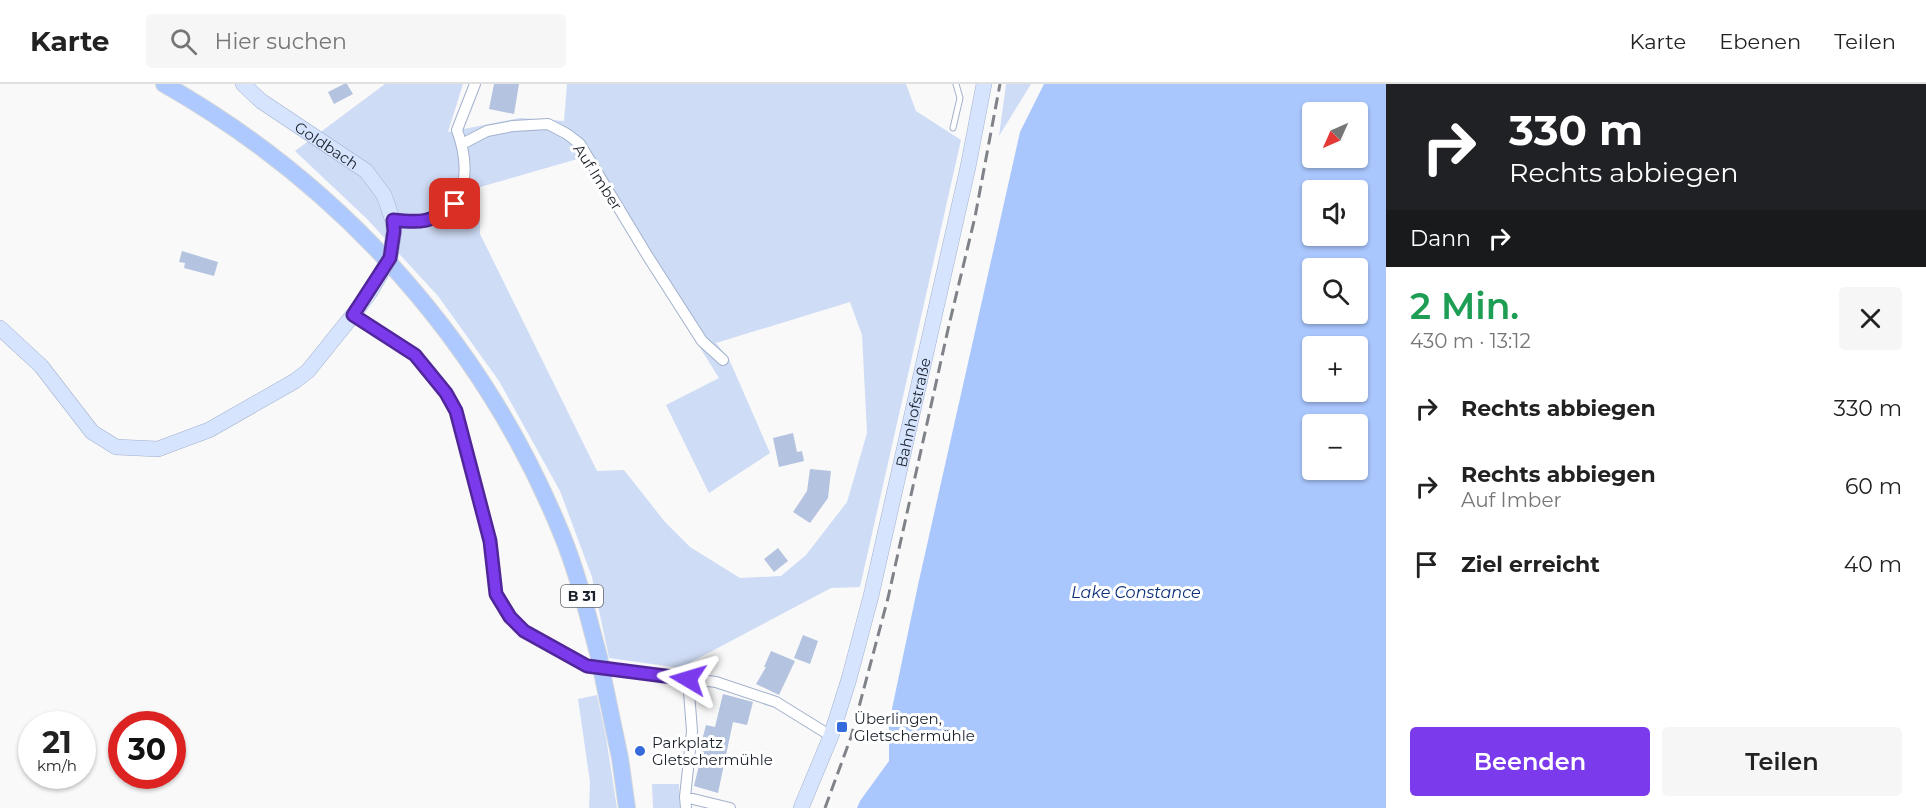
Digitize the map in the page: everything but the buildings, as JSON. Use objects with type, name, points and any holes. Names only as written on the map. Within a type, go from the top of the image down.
[{"type":"main road","name":"B 31","points":[[164,84],[236,128],[313,187],[382,254],[445,328],[498,408],[543,493],[563,537],[599,657],[620,758],[627,808]]},
{"type":"street","name":"Goldbach","points":[[243,84],[261,100],[366,171],[384,195],[393,226]]},
{"type":"street","points":[[0,327],[41,366],[92,432],[116,447],[158,449],[209,430],[296,381],[308,371],[353,315],[390,258],[393,226],[418,223],[442,216],[455,204],[465,185],[462,144],[457,130],[475,84]]},
{"type":"street","name":"Bahnhofstraße","points":[[801,808],[831,736],[871,596],[968,167],[984,84]]},
{"type":"street","name":"Auf Imber","points":[[462,144],[487,131],[513,126],[548,124],[580,144],[702,341],[723,360]]},
{"type":"street","points":[[353,315],[415,355],[446,393],[456,411],[490,541],[496,594],[510,617],[524,631],[587,666],[716,682],[776,702],[831,736]]},
{"type":"street","points":[[688,679],[692,731],[685,802],[730,808]]},
{"type":"lane","points":[[953,128],[960,98],[956,84]]},
{"type":"shaded area","points":[[385,84],[463,84],[448,132],[520,118],[564,121],[567,84],[906,84],[916,111],[961,140],[860,587],[831,588],[680,668],[609,658],[592,577],[560,491],[499,381],[438,296],[367,219],[295,151]],"holes":[[[581,158],[719,378],[666,405],[709,493],[770,453],[729,359],[716,343],[850,302],[862,335],[867,433],[847,502],[806,555],[781,576],[740,578],[690,547],[665,522],[624,470],[597,471],[480,234],[480,187]]]},
{"type":"shaded area","points":[[1006,84],[1031,84],[999,136]]},
{"type":"shaded area","points":[[597,695],[617,808],[589,808],[590,782],[578,699]]},
{"type":"shaded area","points":[[652,784],[679,784],[680,808],[653,808]]},
{"type":"water","name":"Lake Constance","points":[[1044,84],[1386,84],[1386,808],[857,808],[889,761],[889,723],[1020,132]]},
{"type":"railway","points":[[825,808],[851,737],[888,598],[975,217],[1000,84]]},
{"type":"place","name":"Überlingen, Gletschermühle","points":[[842,727]]},
{"type":"place","name":"Parkplatz Gletschermühle","points":[[640,751]]},
{"type":"route","points":[[455,204],[442,216],[418,223],[393,220],[394,231],[390,258],[353,315],[415,355],[446,393],[456,411],[490,541],[496,594],[510,617],[524,631],[587,666],[688,679]]}]
